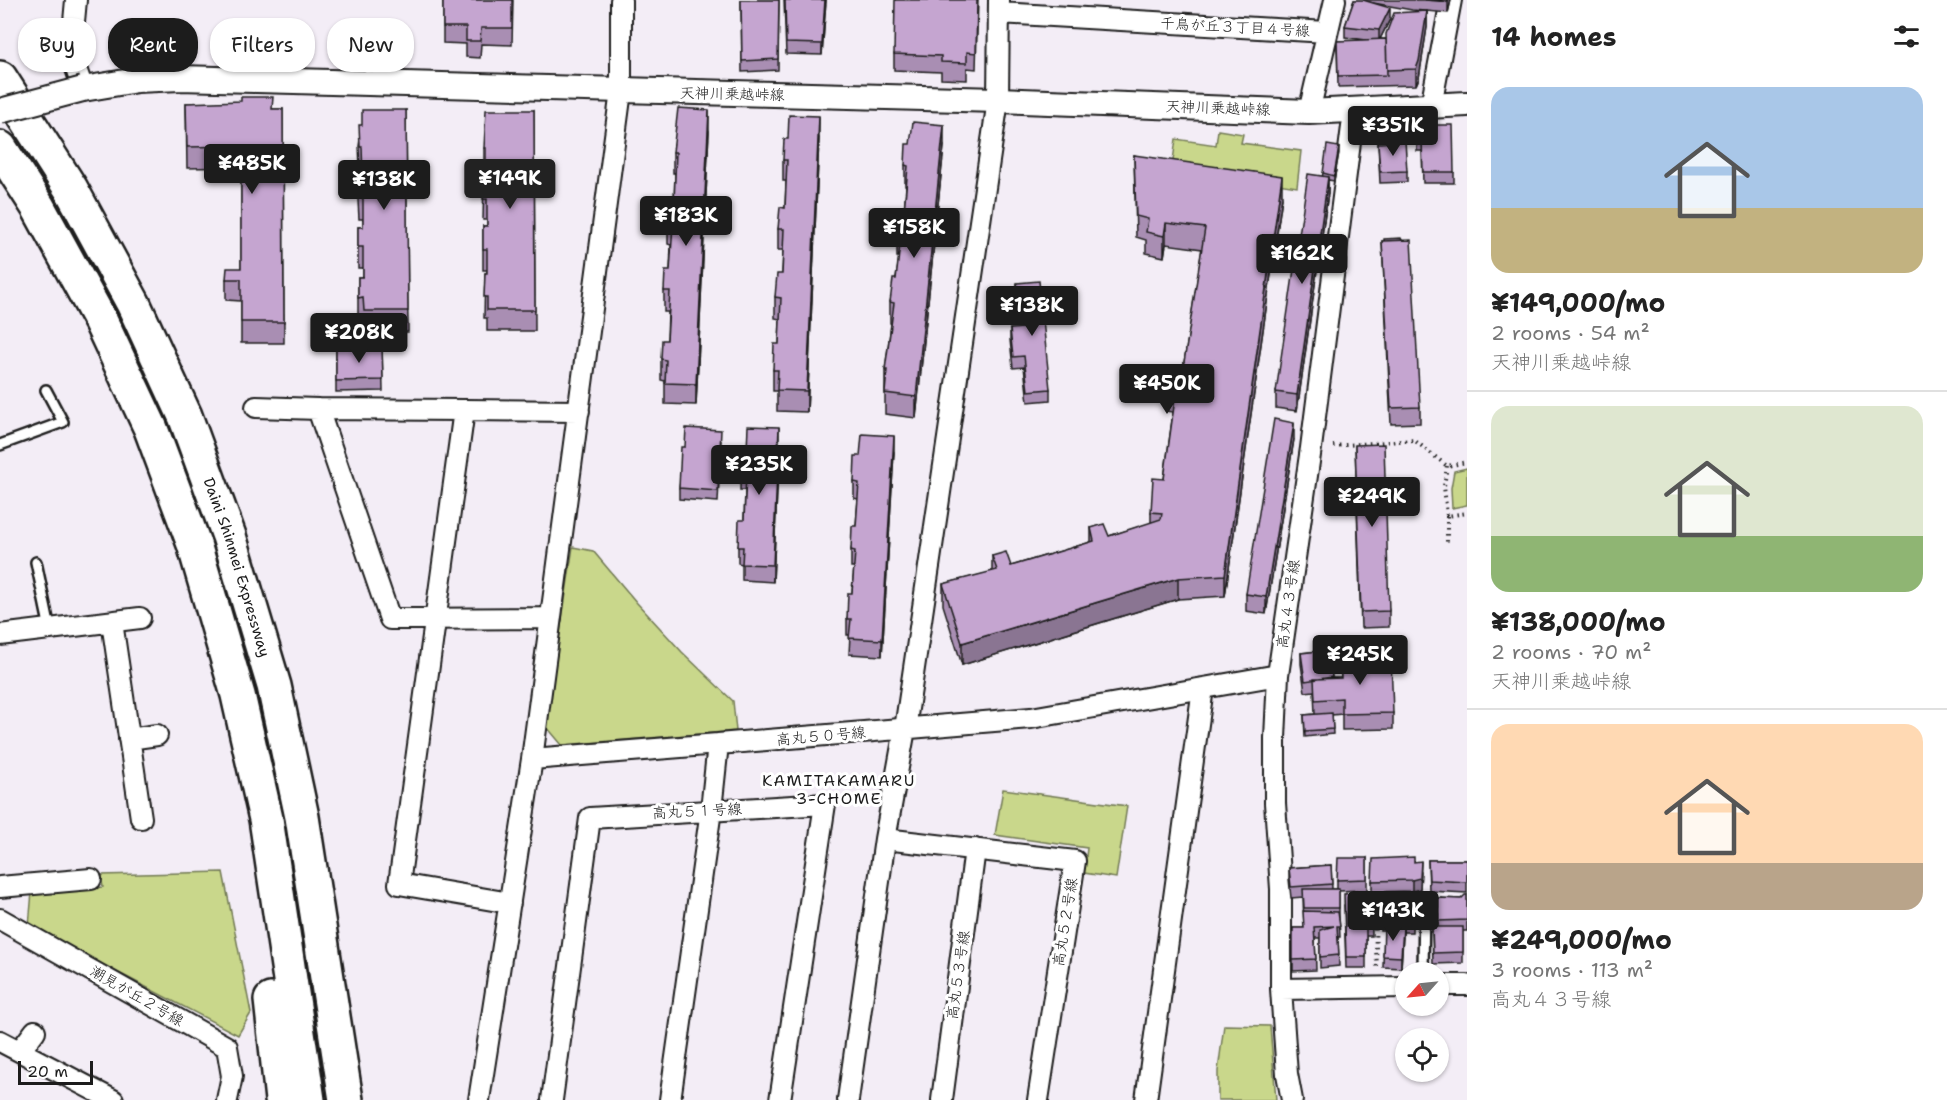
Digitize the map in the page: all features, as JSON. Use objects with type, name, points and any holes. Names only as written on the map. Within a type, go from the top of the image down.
[{"type":"highway","name":"Daini Shinmei Expressway","points":[[0,78],[71,189],[133,303],[185,416],[229,536],[274,686],[302,818],[346,1100]]},
{"type":"highway","points":[[0,148],[38,207],[100,320],[151,429],[194,544],[238,695],[266,819],[308,1100]]},
{"type":"highway","points":[[194,544],[225,684],[248,818],[282,1100]]},
{"type":"street","points":[[76,0],[71,54],[83,89]]},
{"type":"street","points":[[479,1100],[532,759],[621,91],[621,0]]},
{"type":"street","points":[[1309,112],[1335,0]]},
{"type":"street","points":[[1431,106],[1451,0]]},
{"type":"street","points":[[849,1100],[885,839],[905,729],[998,100],[999,7]]},
{"type":"street","name":"千鳥が丘３丁目４号線","points":[[999,7],[1327,32]]},
{"type":"street","name":"天神川乗越峠線","points":[[0,111],[83,89],[137,80],[180,78],[998,100],[1309,112],[1467,104]]},
{"type":"street","name":"高丸４３号線","points":[[1292,1100],[1287,1074],[1281,989],[1281,889],[1275,803],[1278,675],[1311,448],[1354,111]]},
{"type":"street","points":[[256,408],[579,411]]},
{"type":"street","points":[[318,410],[390,619],[551,618]]},
{"type":"street","points":[[464,410],[399,884],[510,903]]},
{"type":"street","points":[[0,635],[140,618]]},
{"type":"street","points":[[112,622],[141,818]]},
{"type":"street","name":"高丸５０号線","points":[[532,759],[1030,718],[1278,675]]},
{"type":"street","points":[[1146,1100],[1203,688]]},
{"type":"street","points":[[129,738],[157,735]]},
{"type":"street","points":[[670,1100],[711,810],[718,744]]},
{"type":"street","name":"高丸５１号線","points":[[552,1100],[590,818],[825,804],[780,1100]]},
{"type":"street","name":"高丸５２号線","points":[[885,839],[1075,861],[1038,1100]]},
{"type":"street","name":"高丸５３号線","points":[[942,1100],[975,849]]},
{"type":"street","points":[[0,887],[91,879]]},
{"type":"street","name":"潮見が丘２号線","points":[[0,918],[227,1047],[232,1076],[227,1100]]},
{"type":"street","points":[[1449,985],[1467,985]]},
{"type":"street","points":[[1281,989],[1395,987]]},
{"type":"street","points":[[20,1051],[34,1031]]},
{"type":"street","points":[[0,1041],[113,1100]]},
{"type":"lane","points":[[0,445],[63,422],[46,390]]},
{"type":"lane","points":[[36,562],[50,629]]},
{"type":"lane","points":[[1423,962],[1424,901]]},
{"type":"path","points":[[1311,448],[1414,440],[1446,466],[1467,462]]},
{"type":"path","points":[[1446,466],[1444,486],[1447,545]]},
{"type":"path","points":[[1447,516],[1467,513]]},
{"type":"path","points":[[1376,929],[1378,987]]},
{"type":"green space","points":[[1218,130],[1243,134],[1241,143],[1301,151],[1297,187],[1172,168],[1176,139],[1216,145]]},
{"type":"green space","points":[[1467,468],[1467,505],[1452,508],[1451,488],[1454,471]]},
{"type":"green space","points":[[573,547],[593,551],[682,652],[733,701],[736,731],[562,745],[546,726]]},
{"type":"green space","points":[[1003,789],[1127,806],[1116,878],[1084,873],[1087,848],[995,835]]},
{"type":"green space","points":[[223,872],[251,1013],[238,1035],[29,926],[32,892],[103,887],[101,875]]},
{"type":"green space","points":[[1224,1025],[1270,1026],[1276,1100],[1218,1100],[1218,1071]]},
{"type":"building","points":[[443,0],[512,0],[512,28],[481,28],[480,41],[466,41],[466,27],[443,27]]},
{"type":"building","points":[[741,0],[779,0],[778,59],[742,61]]},
{"type":"building","points":[[785,0],[825,0],[822,44],[786,43]]},
{"type":"building","points":[[895,0],[977,0],[976,53],[967,52],[967,63],[941,62],[941,56],[894,54]]},
{"type":"building","points":[[1354,0],[1363,0],[1390,8],[1379,30],[1345,26]]},
{"type":"building","points":[[1425,0],[1448,0],[1448,2]]},
{"type":"building","points":[[1427,11],[1416,69],[1387,70],[1386,34],[1394,13]]},
{"type":"building","points":[[1386,39],[1387,75],[1338,76],[1337,41]]},
{"type":"building","points":[[241,97],[273,97],[272,109],[283,109],[284,322],[241,322],[241,279],[226,279],[227,268],[241,268],[241,146],[187,147],[186,103],[241,101]]},
{"type":"building","points":[[678,108],[709,110],[696,384],[665,383],[666,360],[661,359],[662,340],[667,340],[670,291],[664,291],[665,271],[670,271],[673,224],[668,223],[670,202],[674,203],[676,152],[673,152]]},
{"type":"building","points":[[362,110],[406,110],[408,311],[364,311],[363,297],[358,298],[358,277],[363,277],[363,247],[358,247],[358,227],[363,227],[363,198],[359,198],[358,179],[363,179],[359,125],[362,125]]},
{"type":"building","points":[[486,110],[534,110],[535,310],[487,310],[487,297],[484,297],[487,249],[483,249],[483,226],[487,226],[487,199],[483,199],[484,178],[486,178],[486,148],[484,148]]},
{"type":"building","points":[[789,115],[819,116],[807,391],[777,390],[778,370],[773,370],[774,344],[779,344],[781,298],[775,297],[777,274],[782,274],[784,229],[778,229],[780,207],[785,208],[787,160],[783,160],[784,139],[788,139]]},
{"type":"building","points":[[913,122],[944,125],[916,397],[885,393],[887,370],[885,370],[894,303],[890,302],[893,279],[896,279],[901,236],[897,236],[901,211],[904,212],[908,166],[905,165],[906,144],[910,144]]},
{"type":"building","points":[[1417,125],[1453,125],[1454,172],[1423,172],[1422,140],[1417,140]]},
{"type":"building","points":[[1405,141],[1407,171],[1380,172],[1378,143]]},
{"type":"building","points":[[1327,145],[1339,147],[1334,176],[1323,173]]},
{"type":"building","points":[[1134,155],[1282,176],[1225,575],[1178,578],[962,643],[943,584],[997,570],[992,556],[1006,552],[1011,566],[1094,541],[1091,528],[1104,524],[1109,536],[1161,519],[1162,513],[1151,512],[1153,478],[1164,479],[1176,391],[1167,390],[1167,374],[1182,375],[1205,228],[1166,223],[1164,236],[1146,232],[1148,219],[1136,216]]},
{"type":"building","points":[[1308,174],[1328,177],[1297,395],[1276,392]]},
{"type":"building","points":[[1401,238],[1402,240],[1384,241],[1384,239]]},
{"type":"building","points":[[1411,240],[1420,407],[1391,408],[1382,241]]},
{"type":"building","points":[[1039,281],[1050,389],[1028,391],[1024,356],[1013,357],[1010,329],[1022,328],[1017,283]]},
{"type":"building","points":[[382,346],[383,380],[336,381],[336,347]]},
{"type":"building","points":[[1274,419],[1294,423],[1266,597],[1246,594]]},
{"type":"building","points":[[748,426],[779,427],[773,565],[742,564],[743,547],[738,547],[739,520],[744,520],[746,474],[740,474],[741,450],[747,450]]},
{"type":"building","points":[[686,428],[721,430],[718,491],[679,488],[681,447],[685,447]]},
{"type":"building","points":[[862,434],[894,436],[882,640],[849,638],[851,619],[847,619],[848,593],[852,593],[855,551],[851,550],[852,526],[856,526],[859,483],[854,482],[855,456],[860,456]]},
{"type":"building","points":[[1384,444],[1389,611],[1361,612],[1355,445]]},
{"type":"building","points":[[1345,641],[1346,649],[1329,650],[1329,642]]},
{"type":"building","points":[[1328,650],[1332,677],[1305,681],[1301,653]]},
{"type":"building","points":[[1391,658],[1393,713],[1342,714],[1342,698],[1315,700],[1314,679],[1341,678],[1340,659]]},
{"type":"building","points":[[1332,713],[1333,729],[1305,731],[1304,715]]},
{"type":"building","points":[[1414,857],[1414,862],[1421,861],[1420,878],[1372,881],[1373,859]]},
{"type":"building","points":[[1338,858],[1367,858],[1367,879],[1337,880]]},
{"type":"building","points":[[1428,860],[1467,860],[1467,882],[1429,880]]},
{"type":"building","points":[[1331,865],[1332,884],[1291,887],[1289,868]]},
{"type":"building","points":[[1303,889],[1339,889],[1339,908],[1304,908]]},
{"type":"building","points":[[1371,892],[1372,925],[1361,925],[1366,926],[1366,957],[1346,957],[1344,894]]},
{"type":"building","points":[[1467,895],[1467,920],[1438,921],[1438,898],[1461,899]]},
{"type":"building","points":[[1381,901],[1412,901],[1412,921],[1380,920]]},
{"type":"building","points":[[1303,911],[1338,912],[1339,955],[1320,957],[1320,930],[1334,926],[1314,927],[1316,959],[1293,960],[1293,928],[1304,928]]},
{"type":"building","points":[[1384,927],[1403,927],[1401,957],[1383,956]]},
{"type":"building","points":[[1432,927],[1463,927],[1463,952],[1433,953]]},
{"type":"district","name":"KAMITAKAMARU 3-CHOME","points":[[839,789]]}]
